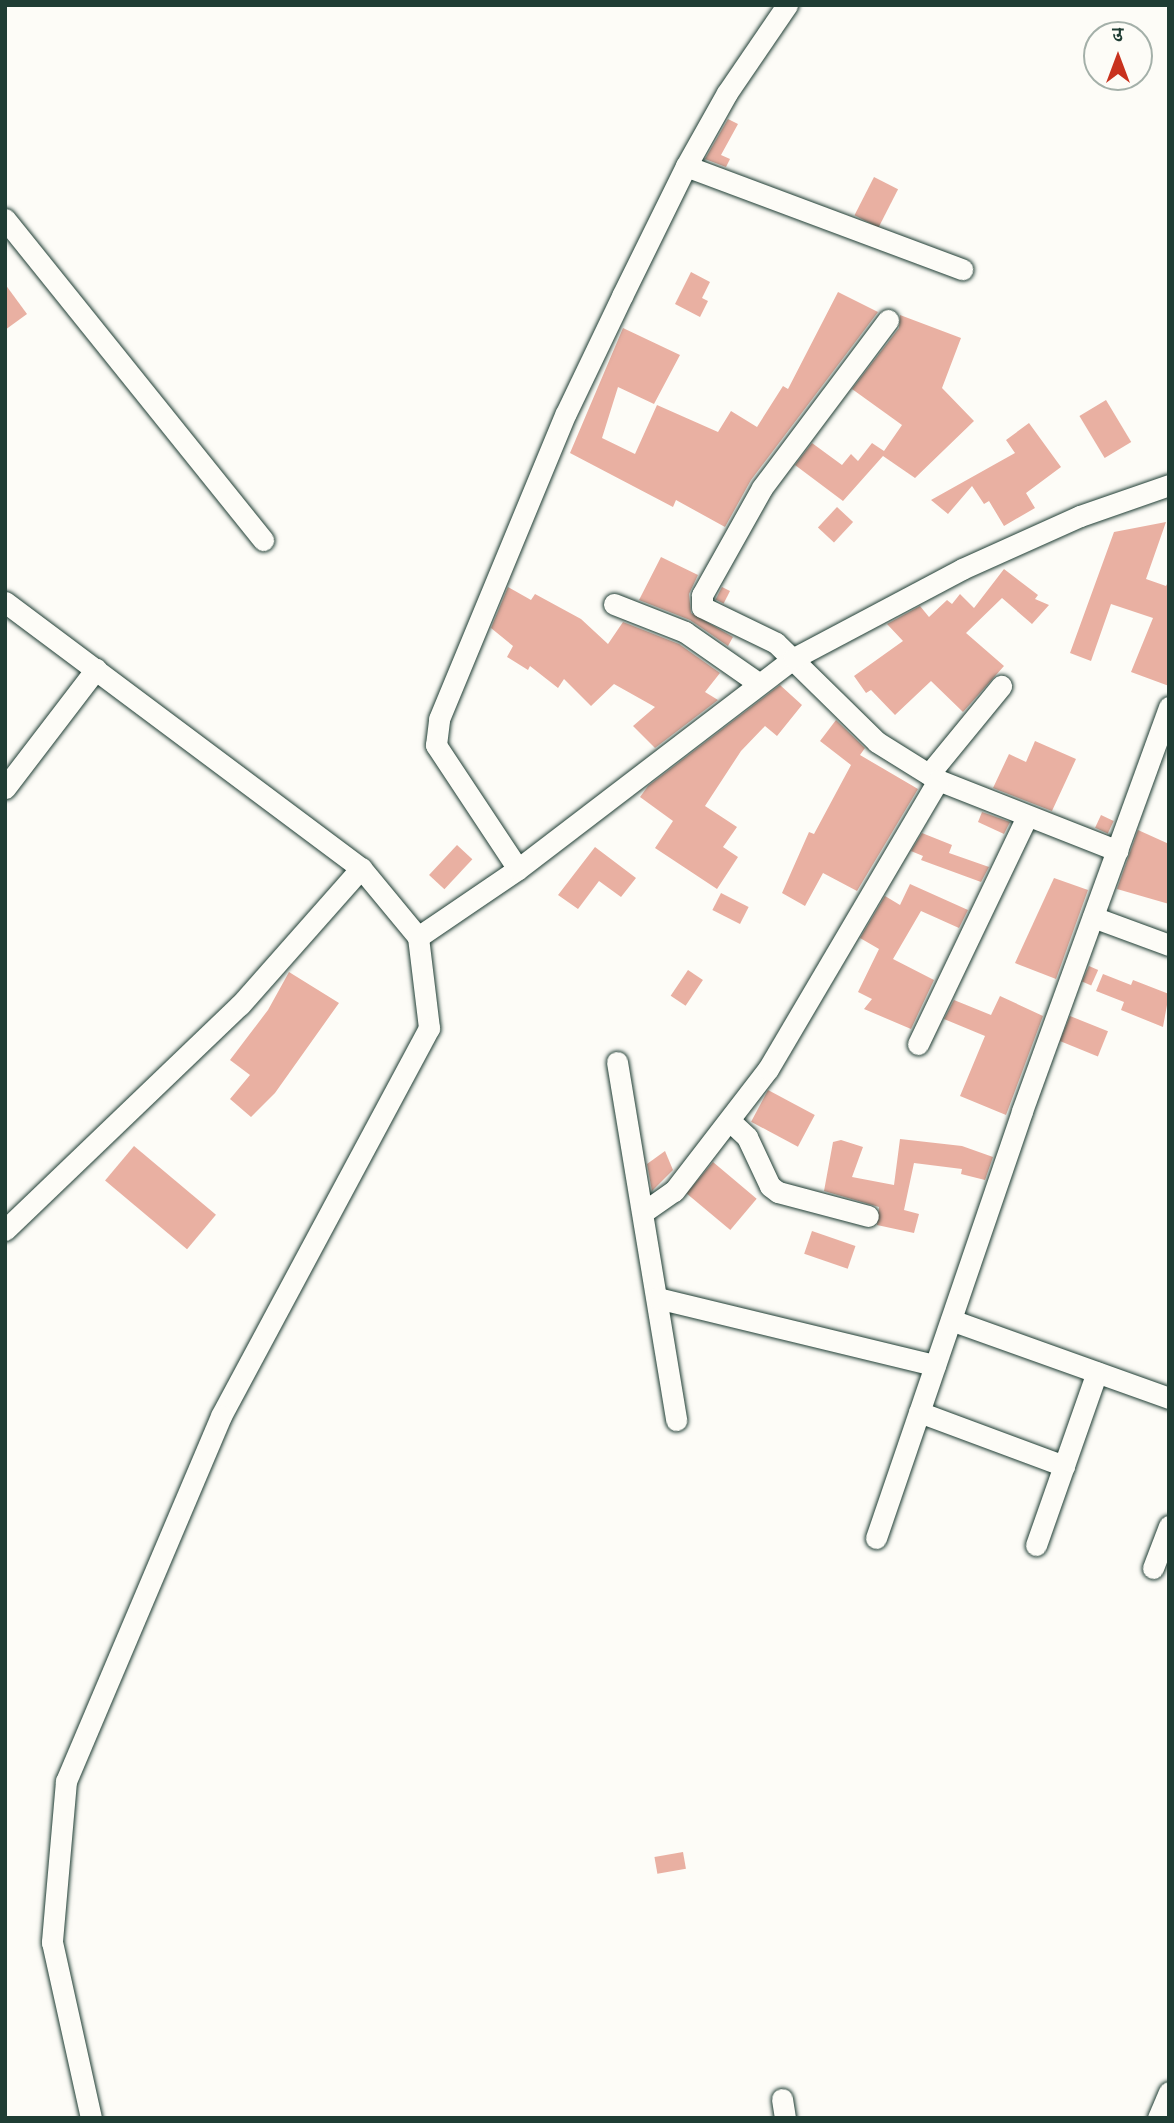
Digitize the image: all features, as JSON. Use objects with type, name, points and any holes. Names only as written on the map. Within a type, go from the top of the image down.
[{"type":"street","points":[[518,869],[443,758],[435,734],[566,413],[686,166],[727,93],[787,5]]},
{"type":"street","points":[[686,166],[962,269]]},
{"type":"street","points":[[5,219],[263,540]]},
{"type":"street","points":[[888,320],[778,463],[735,533],[700,601],[794,658],[877,742],[933,777],[1027,817],[1118,850]]},
{"type":"street","points":[[418,937],[518,869],[629,782],[707,729],[758,683],[794,658],[962,569],[1080,516],[1169,485]]},
{"type":"street","points":[[5,602],[361,868],[418,937],[429,1028],[221,1416],[66,1781],[52,1942],[91,2118]]},
{"type":"street","points":[[614,604],[685,632],[758,683]]},
{"type":"street","points":[[5,788],[96,669]]},
{"type":"street","points":[[645,1211],[674,1191],[731,1122],[795,1027],[827,962],[933,777],[1001,686]]},
{"type":"street","points":[[876,1538],[935,1364],[1169,708]]},
{"type":"street","points":[[918,1044],[1027,817]]},
{"type":"street","points":[[5,1230],[240,1005],[361,868]]},
{"type":"street","points":[[1093,917],[1167,941]]},
{"type":"street","points":[[617,1062],[645,1211],[676,1420]]},
{"type":"street","points":[[731,1122],[747,1137],[770,1186],[778,1192],[868,1216]]},
{"type":"street","points":[[657,1298],[935,1364]]},
{"type":"street","points":[[951,1320],[1169,1398]]},
{"type":"street","points":[[1036,1545],[1097,1372]]},
{"type":"street","points":[[919,1412],[1064,1466]]},
{"type":"street","points":[[1153,1568],[1169,1526]]},
{"type":"street","points":[[1158,2118],[1169,2092]]},
{"type":"building","points":[[728,119],[738,124],[721,155],[730,159],[726,167],[705,159]]},
{"type":"building","points":[[874,177],[898,189],[879,228],[854,215]]},
{"type":"building","points":[[691,272],[710,282],[702,298],[708,301],[700,317],[675,304]]},
{"type":"building","points":[[5,284],[27,314],[5,330]]},
{"type":"building","points":[[838,292],[878,312],[751,480],[725,527],[676,500],[673,507],[570,453],[623,328],[680,355],[654,404],[618,387],[602,438],[635,454],[657,405],[718,432],[731,411],[757,427],[783,386],[788,389]]},
{"type":"building","points":[[900,315],[961,338],[942,388],[974,421],[915,478],[883,456],[843,501],[795,465],[812,443],[842,465],[851,454],[858,461],[872,443],[884,451],[902,425],[852,389],[899,328]]},
{"type":"building","points":[[1106,400],[1131,442],[1105,458],[1079,416]]},
{"type":"building","points":[[1029,423],[1061,467],[1026,493],[1035,508],[1004,526],[989,501],[984,504],[972,486],[948,514],[931,500],[1015,453],[1006,440]]},
{"type":"building","points":[[837,507],[853,522],[834,542],[818,527]]},
{"type":"building","points":[[1166,522],[1146,579],[1166,586],[1169,580],[1169,686],[1131,672],[1153,618],[1111,604],[1091,661],[1070,653],[1114,532]]},
{"type":"building","points":[[661,557],[698,575],[689,594],[691,613],[733,637],[728,646],[690,620],[639,600]]},
{"type":"building","points":[[1004,569],[1038,595],[1035,599],[1049,605],[1032,624],[1002,598],[966,633],[1004,666],[963,712],[931,681],[895,715],[871,690],[866,693],[854,676],[903,641],[887,624],[920,606],[929,617],[947,600],[952,604],[960,594],[974,608]]},
{"type":"building","points":[[508,587],[531,600],[535,594],[581,619],[608,644],[623,622],[679,644],[720,673],[705,692],[718,700],[655,748],[633,726],[655,707],[614,684],[591,706],[564,679],[558,688],[530,666],[528,670],[507,657],[513,646],[491,628]]},
{"type":"building","points":[[722,587],[730,591],[724,604],[716,599]]},
{"type":"building","points":[[780,685],[802,705],[777,736],[765,726],[741,751],[705,806],[737,827],[723,847],[738,857],[717,889],[655,848],[673,821],[640,797],[648,786]]},
{"type":"building","points":[[836,720],[865,748],[860,755],[918,789],[857,891],[823,873],[805,906],[782,893],[809,832],[814,834],[851,765],[820,741]]},
{"type":"building","points":[[1035,741],[1076,759],[1052,811],[993,788],[1009,754],[1026,762]]},
{"type":"building","points":[[982,812],[1010,822],[1004,834],[978,822]]},
{"type":"building","points":[[1101,815],[1114,821],[1108,834],[1095,828]]},
{"type":"building","points":[[1138,830],[1169,844],[1169,904],[1117,889]]},
{"type":"building","points":[[922,833],[952,845],[949,853],[989,867],[981,882],[921,860],[923,856],[911,851]]},
{"type":"building","points":[[457,845],[472,859],[444,889],[429,875]]},
{"type":"building","points":[[595,847],[636,878],[621,897],[599,881],[578,909],[558,895]]},
{"type":"building","points":[[1054,878],[1088,890],[1056,979],[1015,963]]},
{"type":"building","points":[[910,884],[968,910],[959,928],[921,911],[893,959],[934,980],[911,1029],[864,1009],[872,999],[858,992],[879,949],[860,938],[885,896],[900,905]]},
{"type":"building","points":[[721,893],[749,907],[740,924],[712,910]]},
{"type":"building","points":[[1089,966],[1098,970],[1091,986],[1082,982]]},
{"type":"building","points":[[688,970],[703,980],[686,1006],[671,996]]},
{"type":"building","points":[[289,972],[339,1003],[275,1093],[251,1117],[230,1099],[250,1075],[230,1060],[268,1010]]},
{"type":"building","points":[[1103,974],[1131,985],[1133,980],[1169,994],[1163,1027],[1121,1010],[1124,1002],[1096,991]]},
{"type":"building","points":[[1000,996],[1043,1016],[1006,1115],[960,1096],[985,1036],[944,1019],[954,1000],[991,1015]]},
{"type":"building","points":[[1070,1016],[1108,1031],[1098,1056],[1060,1041]]},
{"type":"building","points":[[768,1090],[815,1115],[798,1147],[751,1122]]},
{"type":"building","points":[[900,1139],[962,1146],[993,1157],[985,1180],[961,1174],[962,1169],[914,1163],[904,1210],[919,1214],[914,1233],[877,1225],[879,1207],[824,1191],[833,1142],[841,1140],[863,1147],[852,1177],[894,1185]]},
{"type":"building","points":[[134,1146],[216,1215],[187,1249],[105,1180]]},
{"type":"building","points":[[665,1151],[673,1170],[652,1191],[647,1164]]},
{"type":"building","points":[[713,1162],[757,1199],[730,1230],[687,1193]]},
{"type":"building","points":[[812,1231],[855,1246],[848,1269],[804,1254]]},
{"type":"building","points":[[683,1852],[686,1869],[657,1874],[654,1857]]}]
